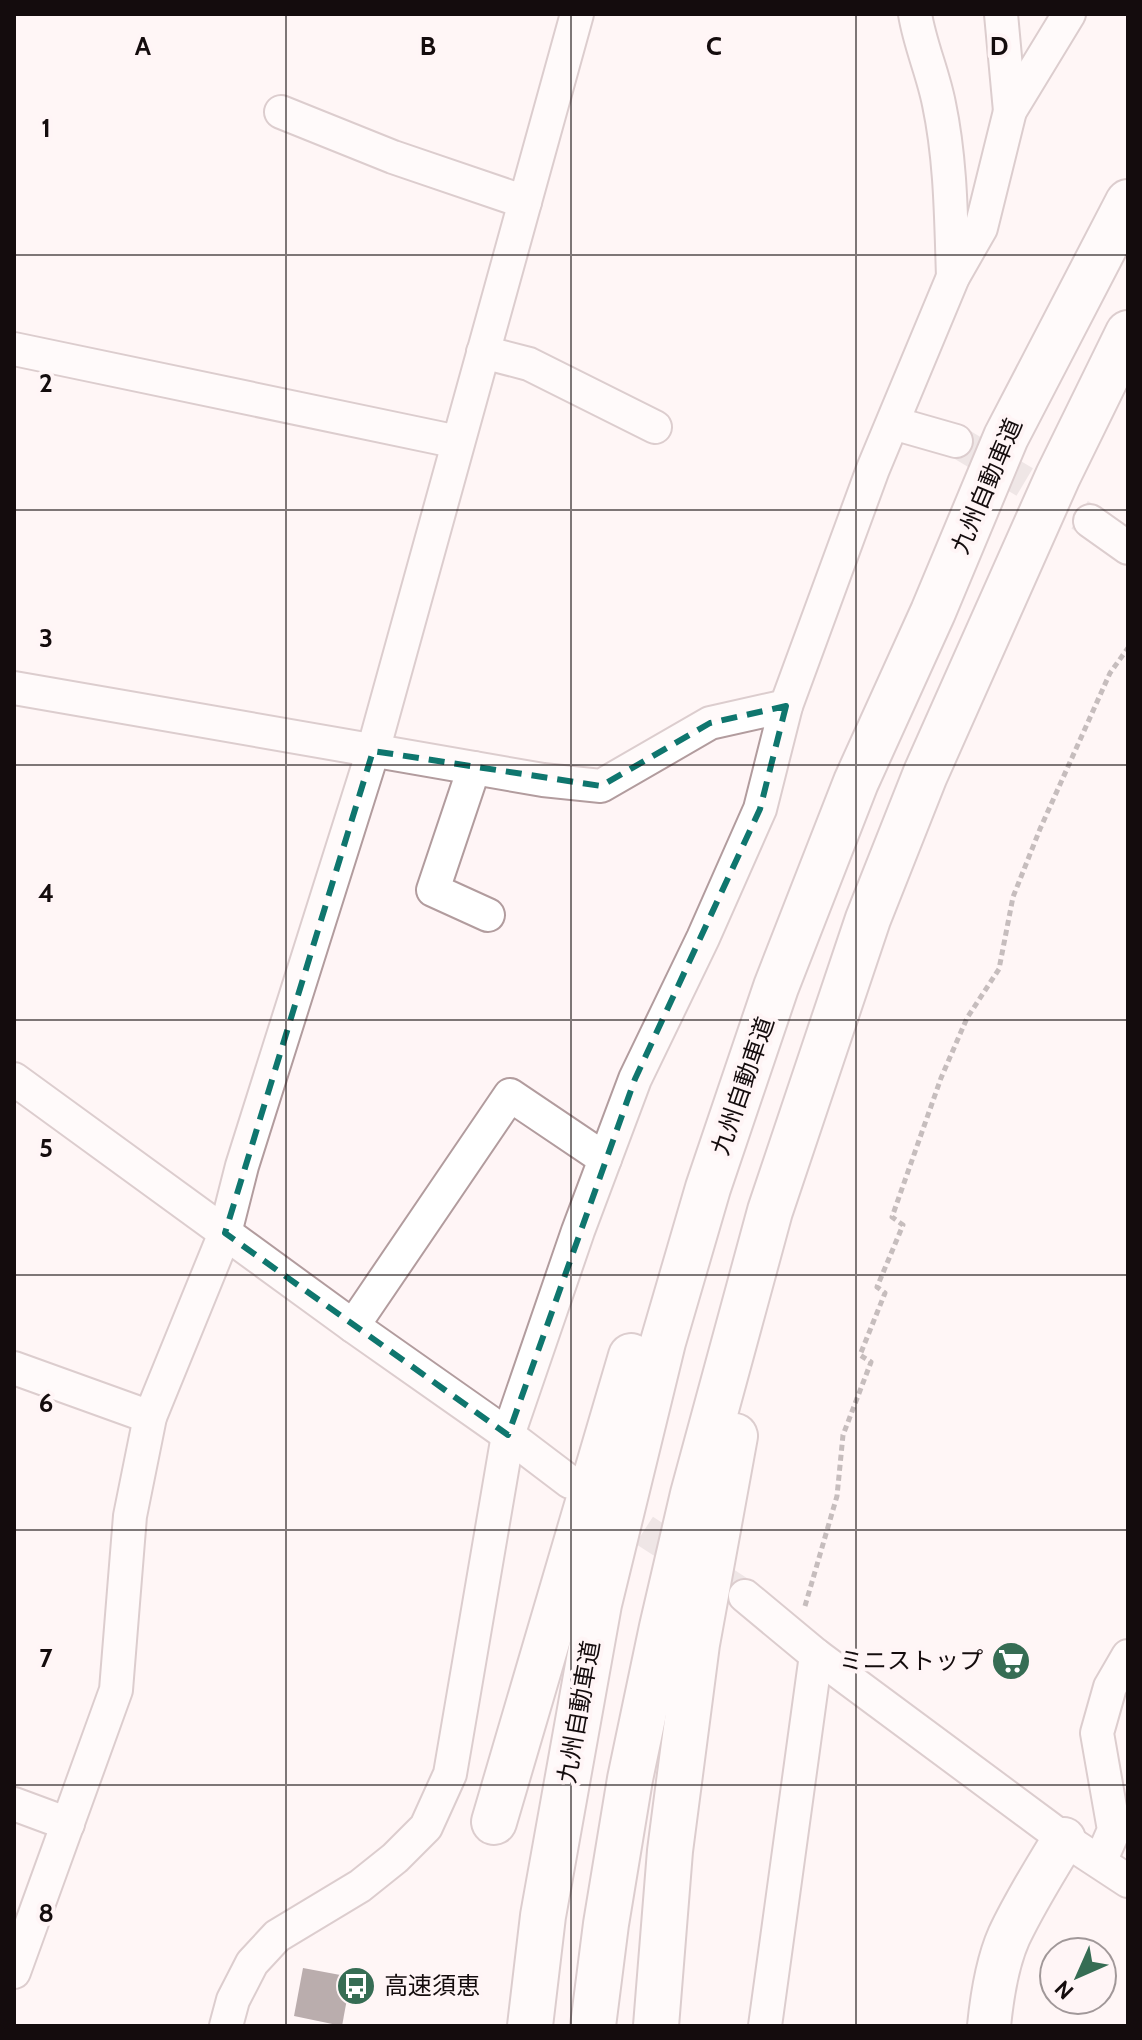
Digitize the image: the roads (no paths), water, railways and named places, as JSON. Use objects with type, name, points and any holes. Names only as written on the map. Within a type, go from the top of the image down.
[{"type":"highway","name":"九州自動車道","points":[[530,2026],[543,1916],[599,1604],[663,1342],[708,1188],[776,987],[856,782],[933,612],[1006,437],[1128,202]]},
{"type":"highway","points":[[593,2026],[630,1779],[693,1494],[770,1211],[868,919],[925,775],[1058,476],[1128,333]]},
{"type":"highway","points":[[656,2026],[670,1851],[697,1644],[758,1308],[868,919]]},
{"type":"highway","points":[[494,1822],[652,1289],[776,987]]},
{"type":"main road","points":[[989,2026],[992,1995],[1008,1938],[1064,1839]]},
{"type":"street","points":[[14,1972],[22,1928],[68,1824],[116,1690],[130,1516],[150,1417],[225,1233],[242,1166],[373,751],[577,14]]},
{"type":"street","points":[[915,14],[939,102],[950,184],[953,277]]},
{"type":"street","points":[[1001,14],[1010,111]]},
{"type":"street","points":[[226,2026],[233,2000],[252,1963],[277,1936],[360,1886],[395,1858],[426,1827],[450,1774],[508,1435],[605,1159],[635,1079],[703,938],[760,809],[786,706],[873,469],[953,277],[981,228],[1010,111],[1069,14]]},
{"type":"street","points":[[281,112],[393,157],[525,202]]},
{"type":"street","points":[[14,349],[458,442]]},
{"type":"street","points":[[483,352],[529,364],[655,427]]},
{"type":"street","points":[[893,423],[956,441]]},
{"type":"street","points":[[1090,521],[1128,548]]},
{"type":"street","points":[[14,688],[543,780],[601,786],[710,723],[786,706]]},
{"type":"street","points":[[474,768],[433,890],[488,915]]},
{"type":"street","points":[[14,1079],[570,1482]]},
{"type":"street","points":[[353,1326],[510,1095],[605,1159]]},
{"type":"street","points":[[14,1368],[150,1417]]},
{"type":"street","points":[[745,1596],[806,1646],[1064,1839],[1128,1881]]},
{"type":"street","points":[[765,2026],[806,1646]]},
{"type":"street","points":[[1100,1862],[1114,1830],[1097,1733],[1110,1687],[1128,1656]]},
{"type":"street","points":[[14,1804],[68,1824]]},
{"type":"tunnel","points":[[956,441],[1090,521]]},
{"type":"tunnel","points":[[604,1504],[745,1596]]},
{"type":"place","name":"ミニストップ","points":[[1011,1661]]},
{"type":"place","name":"高速須恵","points":[[356,1986]]}]
